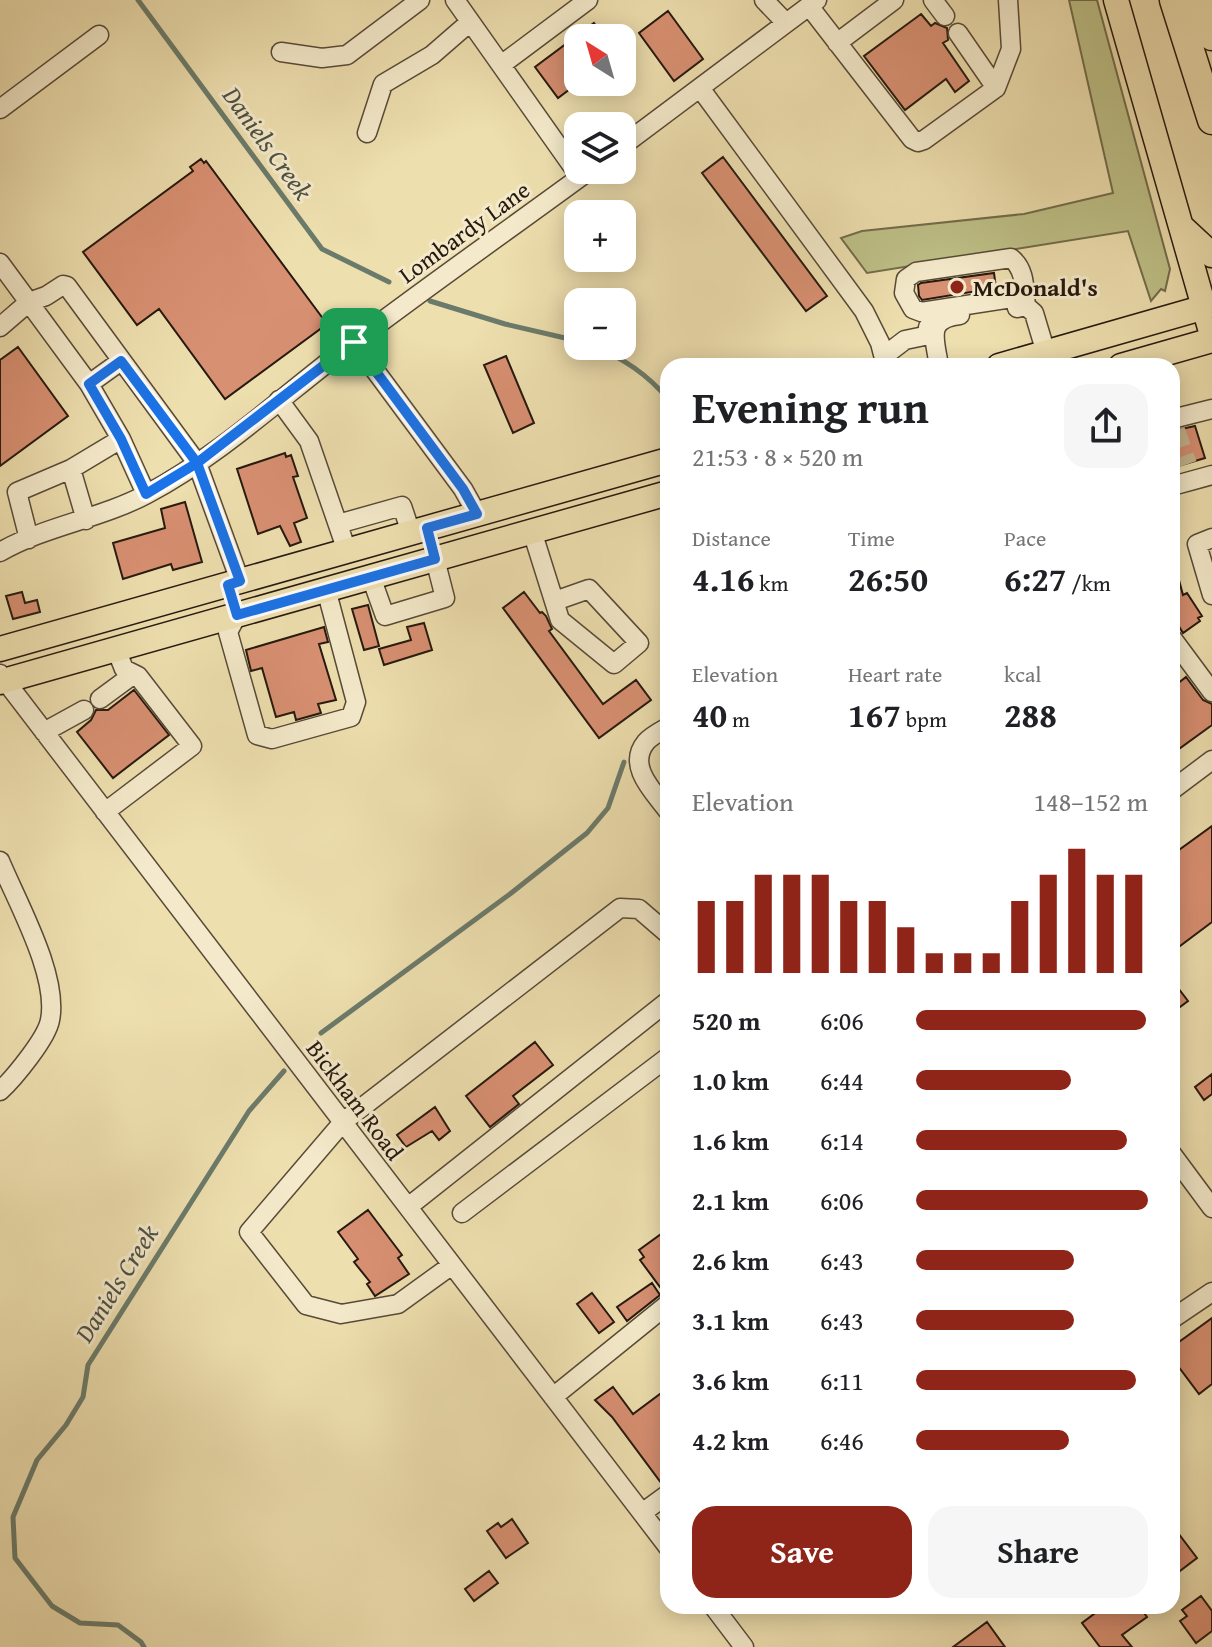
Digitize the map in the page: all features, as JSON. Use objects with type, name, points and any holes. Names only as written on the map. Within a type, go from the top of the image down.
[{"type":"highway","points":[[1174,0],[1212,120]]},
{"type":"highway","points":[[1202,0],[1212,36]]},
{"type":"main road","points":[[1116,0],[1181,226],[1208,306],[1212,338],[1147,358]]},
{"type":"main road","points":[[1181,226],[1212,255]]},
{"type":"main road","points":[[1028,358],[1208,306]]},
{"type":"main road","points":[[0,649],[660,462]]},
{"type":"main road","points":[[2,679],[660,495]]},
{"type":"main road","points":[[419,530],[435,559]]},
{"type":"main road","points":[[234,583],[237,615]]},
{"type":"street","points":[[281,52],[322,58],[347,55],[420,0]]},
{"type":"street","points":[[455,0],[564,147]]},
{"type":"street","points":[[501,65],[588,0]]},
{"type":"street","points":[[837,43],[894,0]]},
{"type":"street","points":[[933,0],[945,16]]},
{"type":"street","points":[[636,136],[813,3],[837,43],[912,139],[918,142],[924,140],[996,88],[1011,49],[1008,0]]},
{"type":"street","points":[[774,3],[786,23]]},
{"type":"street","points":[[367,133],[383,84],[432,55],[470,22]]},
{"type":"street","points":[[958,33],[996,88]]},
{"type":"street","points":[[0,109],[99,35]]},
{"type":"street","points":[[700,88],[864,311],[884,358]]},
{"type":"street","name":"Lombardy Lane","points":[[0,552],[146,494],[197,463],[354,342],[571,184]]},
{"type":"street","points":[[934,334],[904,293],[906,279],[916,272],[1011,258],[1019,265],[1023,275],[1026,301],[1034,313],[1046,353]]},
{"type":"street","points":[[0,263],[89,384],[121,439],[146,494]]},
{"type":"street","points":[[0,327],[29,302],[63,285],[67,286],[197,463],[234,583]]},
{"type":"street","points":[[913,309],[921,312],[1026,301]]},
{"type":"street","points":[[938,358],[934,334],[936,324],[945,317],[1026,301]]},
{"type":"street","points":[[888,358],[905,340],[934,334]]},
{"type":"street","points":[[354,342],[463,489],[477,514]]},
{"type":"street","points":[[89,384],[121,361]]},
{"type":"street","points":[[279,400],[309,441],[347,551]]},
{"type":"street","points":[[1180,420],[1212,409]]},
{"type":"street","points":[[29,539],[8,495],[71,469],[121,439]]},
{"type":"street","points":[[71,469],[86,520]]},
{"type":"street","points":[[1180,478],[1212,475]]},
{"type":"street","points":[[338,524],[402,506],[419,530]]},
{"type":"street","points":[[532,531],[560,620],[614,664],[639,643],[589,589],[555,601]]},
{"type":"street","points":[[1212,538],[1197,544],[1212,595]]},
{"type":"street","points":[[371,577],[385,616],[445,598],[435,559]]},
{"type":"street","points":[[237,615],[228,632],[257,735],[272,739],[338,721],[351,717],[356,702],[326,589]]},
{"type":"street","points":[[105,812],[192,746],[134,674],[124,669],[116,649]]},
{"type":"street","points":[[1180,656],[1212,692]]},
{"type":"street","points":[[100,699],[134,674]]},
{"type":"street","name":"Bickham Road","points":[[2,679],[660,1537]]},
{"type":"street","points":[[44,732],[84,710]]},
{"type":"street","points":[[660,732],[646,741],[638,757],[640,773],[660,800]]},
{"type":"street","points":[[1180,784],[1212,760]]},
{"type":"street","points":[[0,861],[49,976],[50,1021],[17,1074],[0,1091]]},
{"type":"street","points":[[452,1265],[398,1304],[341,1314],[306,1305],[249,1232],[343,1122],[620,908],[639,909],[660,927]]},
{"type":"street","points":[[408,1207],[660,1007]]},
{"type":"street","points":[[462,1213],[660,1063]]},
{"type":"street","points":[[1180,1169],[1212,1208]]},
{"type":"street","points":[[1180,1314],[1212,1292]]},
{"type":"street","points":[[553,1397],[660,1310]]},
{"type":"street","points":[[642,1513],[660,1500]]},
{"type":"street","points":[[719,1614],[744,1647]]},
{"type":"green space","points":[[1069,0],[1097,0],[1170,269],[1165,291],[1161,289],[1151,301],[1128,231],[867,273],[841,238],[862,231],[1024,214],[1113,193]]},
{"type":"building","points":[[668,11],[703,59],[674,81],[639,33]]},
{"type":"building","points":[[921,14],[931,26],[935,23],[947,28],[948,40],[943,43],[969,81],[955,92],[946,79],[905,110],[864,56]]},
{"type":"building","points":[[564,45],[564,94],[558,98],[535,67]]},
{"type":"building","points":[[723,157],[827,296],[806,311],[702,173]]},
{"type":"building","points":[[201,159],[204,163],[206,161],[327,324],[225,399],[159,309],[137,325],[83,252],[193,171],[190,167]]},
{"type":"building","points":[[994,273],[996,288],[922,300],[919,296],[918,285],[921,283]]},
{"type":"building","points":[[18,347],[68,416],[0,466],[0,360]]},
{"type":"building","points":[[506,356],[534,423],[513,433],[484,365]]},
{"type":"building","points":[[1195,426],[1205,458],[1180,466],[1180,429]]},
{"type":"building","points":[[285,453],[286,457],[291,455],[298,476],[293,477],[307,518],[294,523],[301,542],[290,546],[280,526],[258,534],[237,469]]},
{"type":"building","points":[[185,502],[202,562],[173,570],[171,564],[123,579],[113,543],[165,528],[161,509]]},
{"type":"building","points":[[1180,584],[1183,595],[1187,593],[1202,616],[1183,633],[1180,628]]},
{"type":"building","points":[[22,592],[25,603],[37,600],[40,612],[13,619],[6,596]]},
{"type":"building","points":[[524,592],[546,616],[552,629],[549,631],[603,704],[636,680],[651,700],[599,738],[503,608]]},
{"type":"building","points":[[368,605],[379,646],[364,650],[352,609]]},
{"type":"building","points":[[424,623],[432,650],[384,665],[379,649],[411,640],[407,627]]},
{"type":"building","points":[[324,627],[328,642],[319,644],[336,700],[318,704],[321,713],[296,720],[294,712],[276,717],[262,668],[251,671],[246,650]]},
{"type":"building","points":[[1186,677],[1203,700],[1212,704],[1212,725],[1180,748],[1180,682]]},
{"type":"building","points":[[134,690],[169,735],[113,778],[77,732],[91,720],[96,710],[108,710]]},
{"type":"building","points":[[1212,826],[1212,922],[1180,946],[1180,849]]},
{"type":"building","points":[[1180,990],[1188,1001],[1180,1007]]},
{"type":"building","points":[[535,1042],[553,1065],[513,1096],[519,1104],[490,1127],[466,1096]]},
{"type":"building","points":[[1212,1074],[1212,1094],[1204,1100],[1195,1087]]},
{"type":"building","points":[[435,1107],[450,1131],[439,1140],[432,1131],[406,1147],[397,1135]]},
{"type":"building","points":[[368,1210],[402,1255],[398,1258],[409,1274],[375,1296],[367,1284],[370,1282],[354,1262],[358,1259],[338,1232]]},
{"type":"building","points":[[660,1235],[660,1287],[640,1260],[644,1257],[639,1250]]},
{"type":"building","points":[[652,1283],[660,1295],[627,1321],[617,1307]]},
{"type":"building","points":[[592,1293],[614,1322],[599,1333],[577,1304]]},
{"type":"building","points":[[1212,1318],[1212,1384],[1199,1394],[1180,1369],[1180,1341]]},
{"type":"building","points":[[613,1387],[633,1414],[660,1394],[660,1481],[612,1417],[595,1400]]},
{"type":"building","points":[[512,1519],[528,1543],[506,1558],[487,1531],[498,1523],[501,1527]]},
{"type":"building","points":[[1180,1536],[1197,1558],[1180,1571]]},
{"type":"building","points":[[489,1571],[498,1583],[474,1601],[465,1589]]},
{"type":"building","points":[[1201,1596],[1212,1611],[1212,1631],[1196,1643],[1180,1621],[1187,1616],[1182,1610]]},
{"type":"building","points":[[1094,1614],[1145,1614],[1147,1617],[1122,1635],[1132,1647],[1100,1647],[1082,1623]]},
{"type":"building","points":[[987,1622],[1005,1647],[953,1647]]},
{"type":"waterway","name":"Daniels Creek","points":[[138,0],[322,249],[389,282]]},
{"type":"waterway","name":"Daniels Creek","points":[[430,301],[564,338]]},
{"type":"waterway","name":"Daniels Creek","points":[[621,360],[660,390]]},
{"type":"waterway","name":"Daniels Creek","points":[[321,1033],[510,894],[587,833],[608,808],[624,762]]},
{"type":"waterway","name":"Daniels Creek","points":[[144,1647],[118,1625],[80,1623],[52,1606],[15,1558],[13,1517],[37,1460],[66,1425],[83,1397],[88,1365],[249,1111],[284,1071]]},
{"type":"tunnel","points":[[1180,441],[1188,464]]},
{"type":"place","name":"McDonald's","points":[[957,287]]},
{"type":"route","points":[[354,342],[197,463],[146,494],[112,421],[89,384],[121,361],[197,463],[240,581],[228,585],[237,615],[435,559],[427,528],[477,514],[463,489],[354,342]]}]
